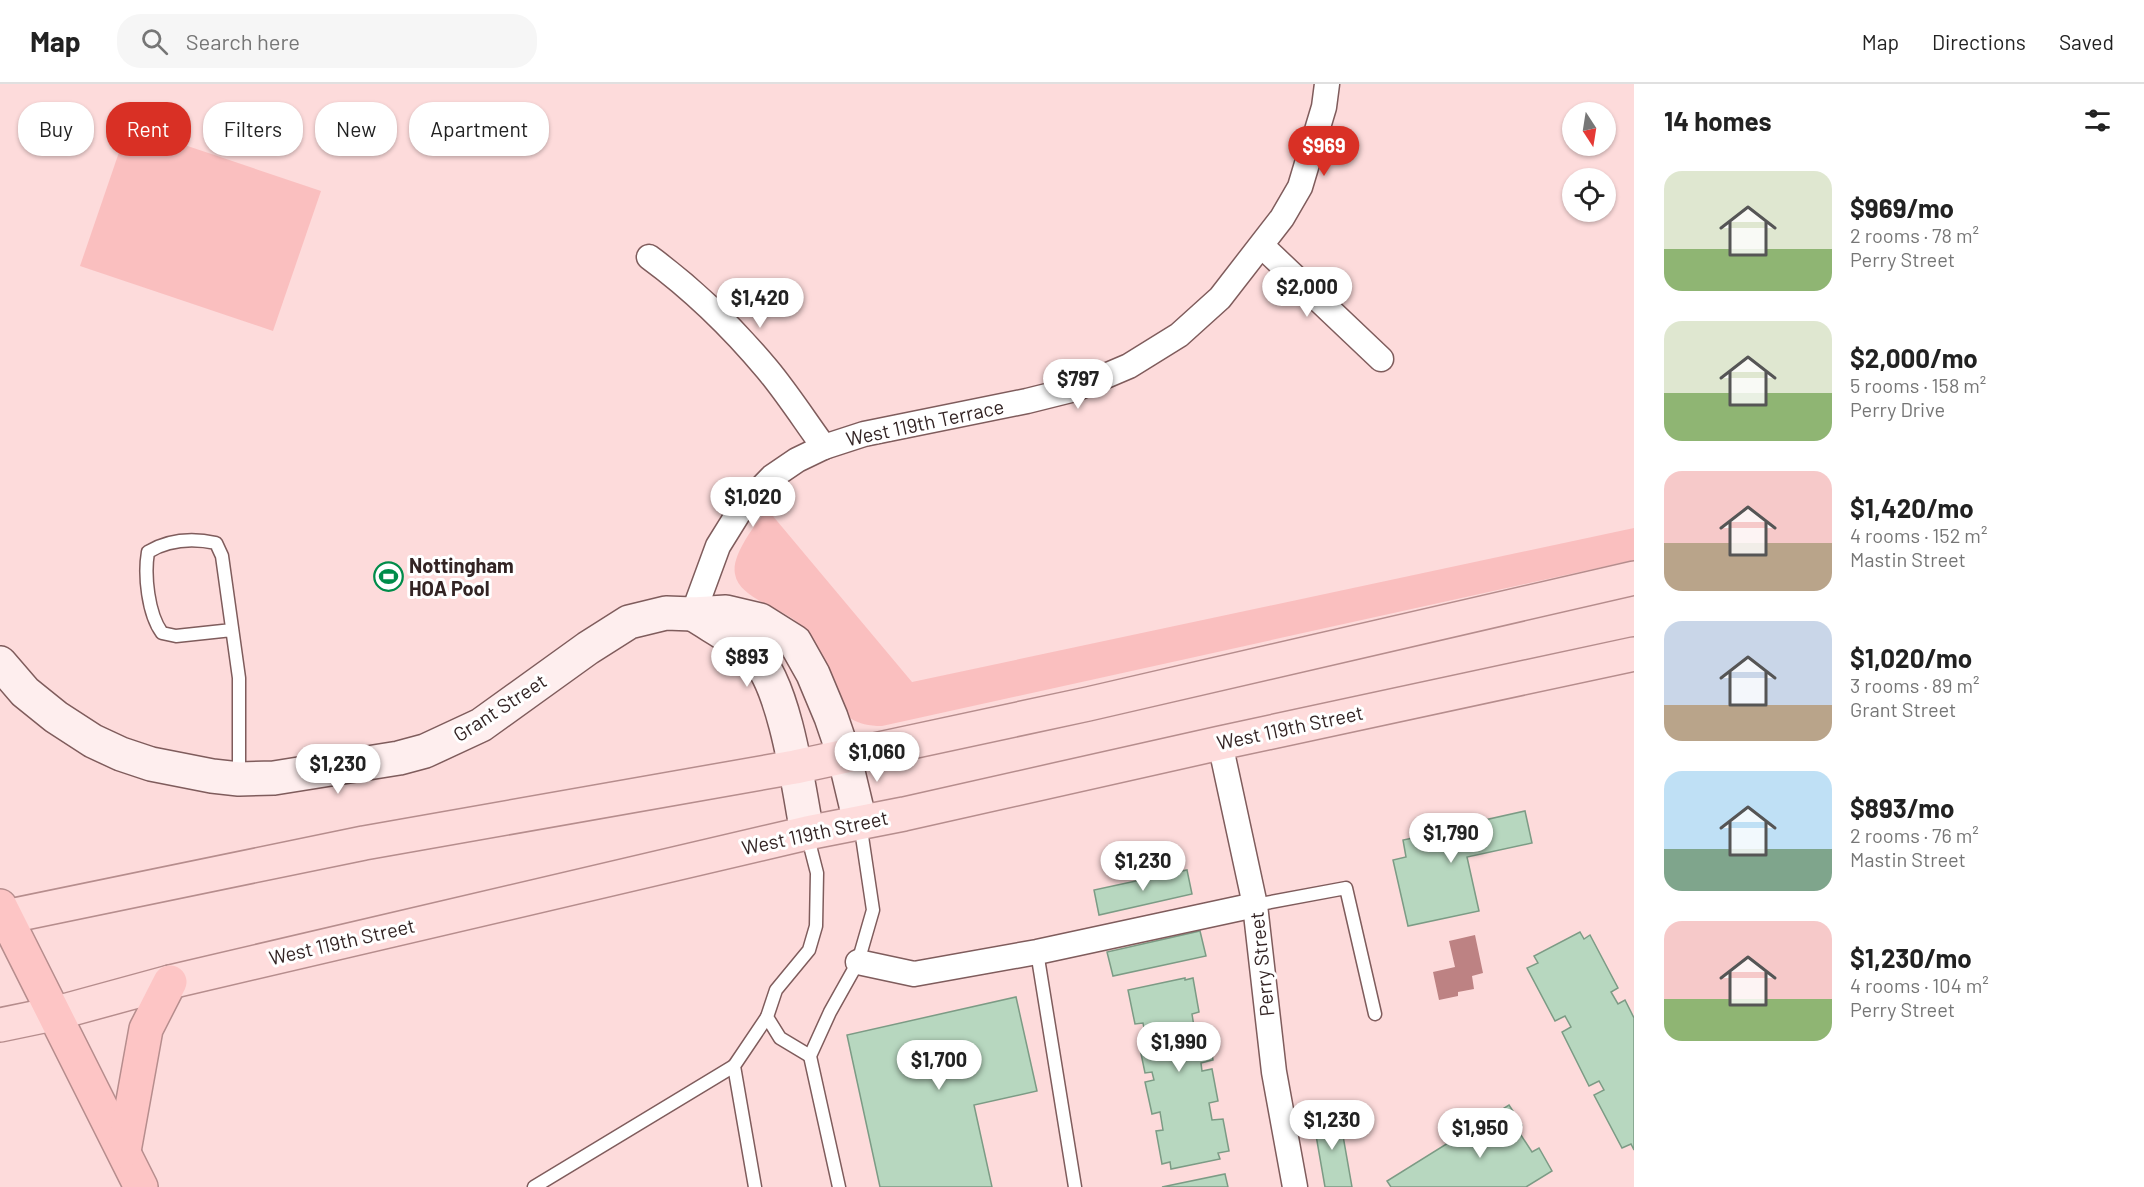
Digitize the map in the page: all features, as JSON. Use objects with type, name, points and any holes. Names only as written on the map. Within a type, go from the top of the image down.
[{"type":"highway","points":[[2,913],[141,1187]]},
{"type":"highway","points":[[124,1151],[146,1029],[170,982]]},
{"type":"main road","points":[[2,913],[364,843],[795,767],[1088,704],[1634,578]]},
{"type":"main road","name":"West 119th Street","points":[[0,1025],[54,1014],[170,982],[807,833],[916,812],[1220,743],[1624,659]]},
{"type":"street","points":[[1327,84],[1324,107],[1299,187],[1282,218],[1262,246],[1381,359]]},
{"type":"street","name":"West 119th Terrace","points":[[824,447],[864,434],[1076,389],[1129,366],[1179,335],[1220,298],[1262,246]]},
{"type":"street","points":[[650,257],[685,283],[727,324],[768,370],[824,447],[797,460],[772,477],[741,508],[718,546],[693,614],[754,656],[770,677],[786,726],[807,833]]},
{"type":"street","name":"Grant Street","points":[[0,663],[25,692],[56,717],[93,741],[122,754],[182,771],[239,779],[274,778],[399,758],[425,751],[481,725],[588,648],[629,622],[666,613],[726,612],[760,620],[795,642],[813,674],[831,717],[844,755],[860,822]]},
{"type":"street","name":"Perry Street","points":[[1220,743],[1256,905],[1274,1072],[1295,1187]]},
{"type":"street","points":[[858,962],[914,974],[1037,952],[1256,905]]},
{"type":"lane","points":[[232,630],[176,636],[162,633],[155,622],[145,568],[148,552],[162,544],[198,539],[216,543],[222,556],[239,678],[239,779]]},
{"type":"lane","points":[[839,1187],[810,1056],[830,1012],[858,962],[873,910],[860,822]]},
{"type":"lane","points":[[534,1187],[734,1066],[767,1017],[776,990],[808,950],[816,926],[817,873],[807,833]]},
{"type":"lane","points":[[1256,905],[1346,888],[1376,1014]]},
{"type":"lane","points":[[1037,952],[1075,1187]]},
{"type":"lane","points":[[767,1017],[780,1038],[810,1056]]},
{"type":"lane","points":[[734,1066],[755,1187]]},
{"type":"shaded area","points":[[191,147],[203,151],[203,156],[217,156],[321,191],[273,331],[80,266],[118,156],[191,156]]},
{"type":"shaded area","points":[[767,509],[912,682],[1634,528],[1634,560],[882,726],[865,724],[852,719],[838,701],[819,649],[810,636],[792,618],[753,597],[738,583],[735,566],[740,549]]},
{"type":"shaded area","points":[[1475,935],[1483,973],[1472,976],[1474,989],[1458,992],[1458,996],[1439,1000],[1433,972],[1455,967],[1449,941]]},
{"type":"building","points":[[1525,811],[1532,843],[1467,857],[1479,911],[1408,926],[1393,860],[1406,857],[1403,840],[1413,838],[1412,835],[1427,832],[1424,821],[1459,814],[1462,825]]},
{"type":"building","points":[[1187,870],[1192,894],[1099,915],[1094,890]]},
{"type":"building","points":[[1200,931],[1206,956],[1113,976],[1107,952]]},
{"type":"building","points":[[1580,932],[1584,939],[1590,935],[1618,988],[1611,992],[1618,1004],[1625,1000],[1634,1018],[1634,1150],[1631,1144],[1622,1148],[1594,1095],[1604,1090],[1599,1081],[1589,1086],[1562,1032],[1571,1027],[1565,1016],[1555,1021],[1527,968],[1538,963],[1534,956]]},
{"type":"building","points":[[1185,978],[1185,980],[1193,978],[1199,1012],[1192,1014],[1195,1033],[1208,1030],[1213,1060],[1201,1063],[1202,1071],[1212,1069],[1218,1101],[1209,1103],[1212,1120],[1223,1119],[1229,1151],[1218,1153],[1220,1159],[1171,1169],[1170,1162],[1162,1164],[1156,1131],[1163,1130],[1160,1112],[1152,1114],[1145,1082],[1154,1080],[1152,1072],[1145,1073],[1139,1044],[1147,1042],[1143,1023],[1135,1024],[1128,990]]},
{"type":"building","points":[[1016,997],[1037,1091],[974,1105],[992,1187],[880,1187],[847,1035]]},
{"type":"building","points":[[1509,1105],[1522,1125],[1517,1129],[1532,1152],[1539,1148],[1552,1171],[1526,1187],[1391,1187],[1387,1181]]},
{"type":"building","points":[[1339,1113],[1352,1187],[1325,1187],[1313,1118]]},
{"type":"building","points":[[1225,1174],[1228,1187],[1162,1187]]},
{"type":"place","name":"Nottingham HOA Pool","points":[[388,577]]}]
